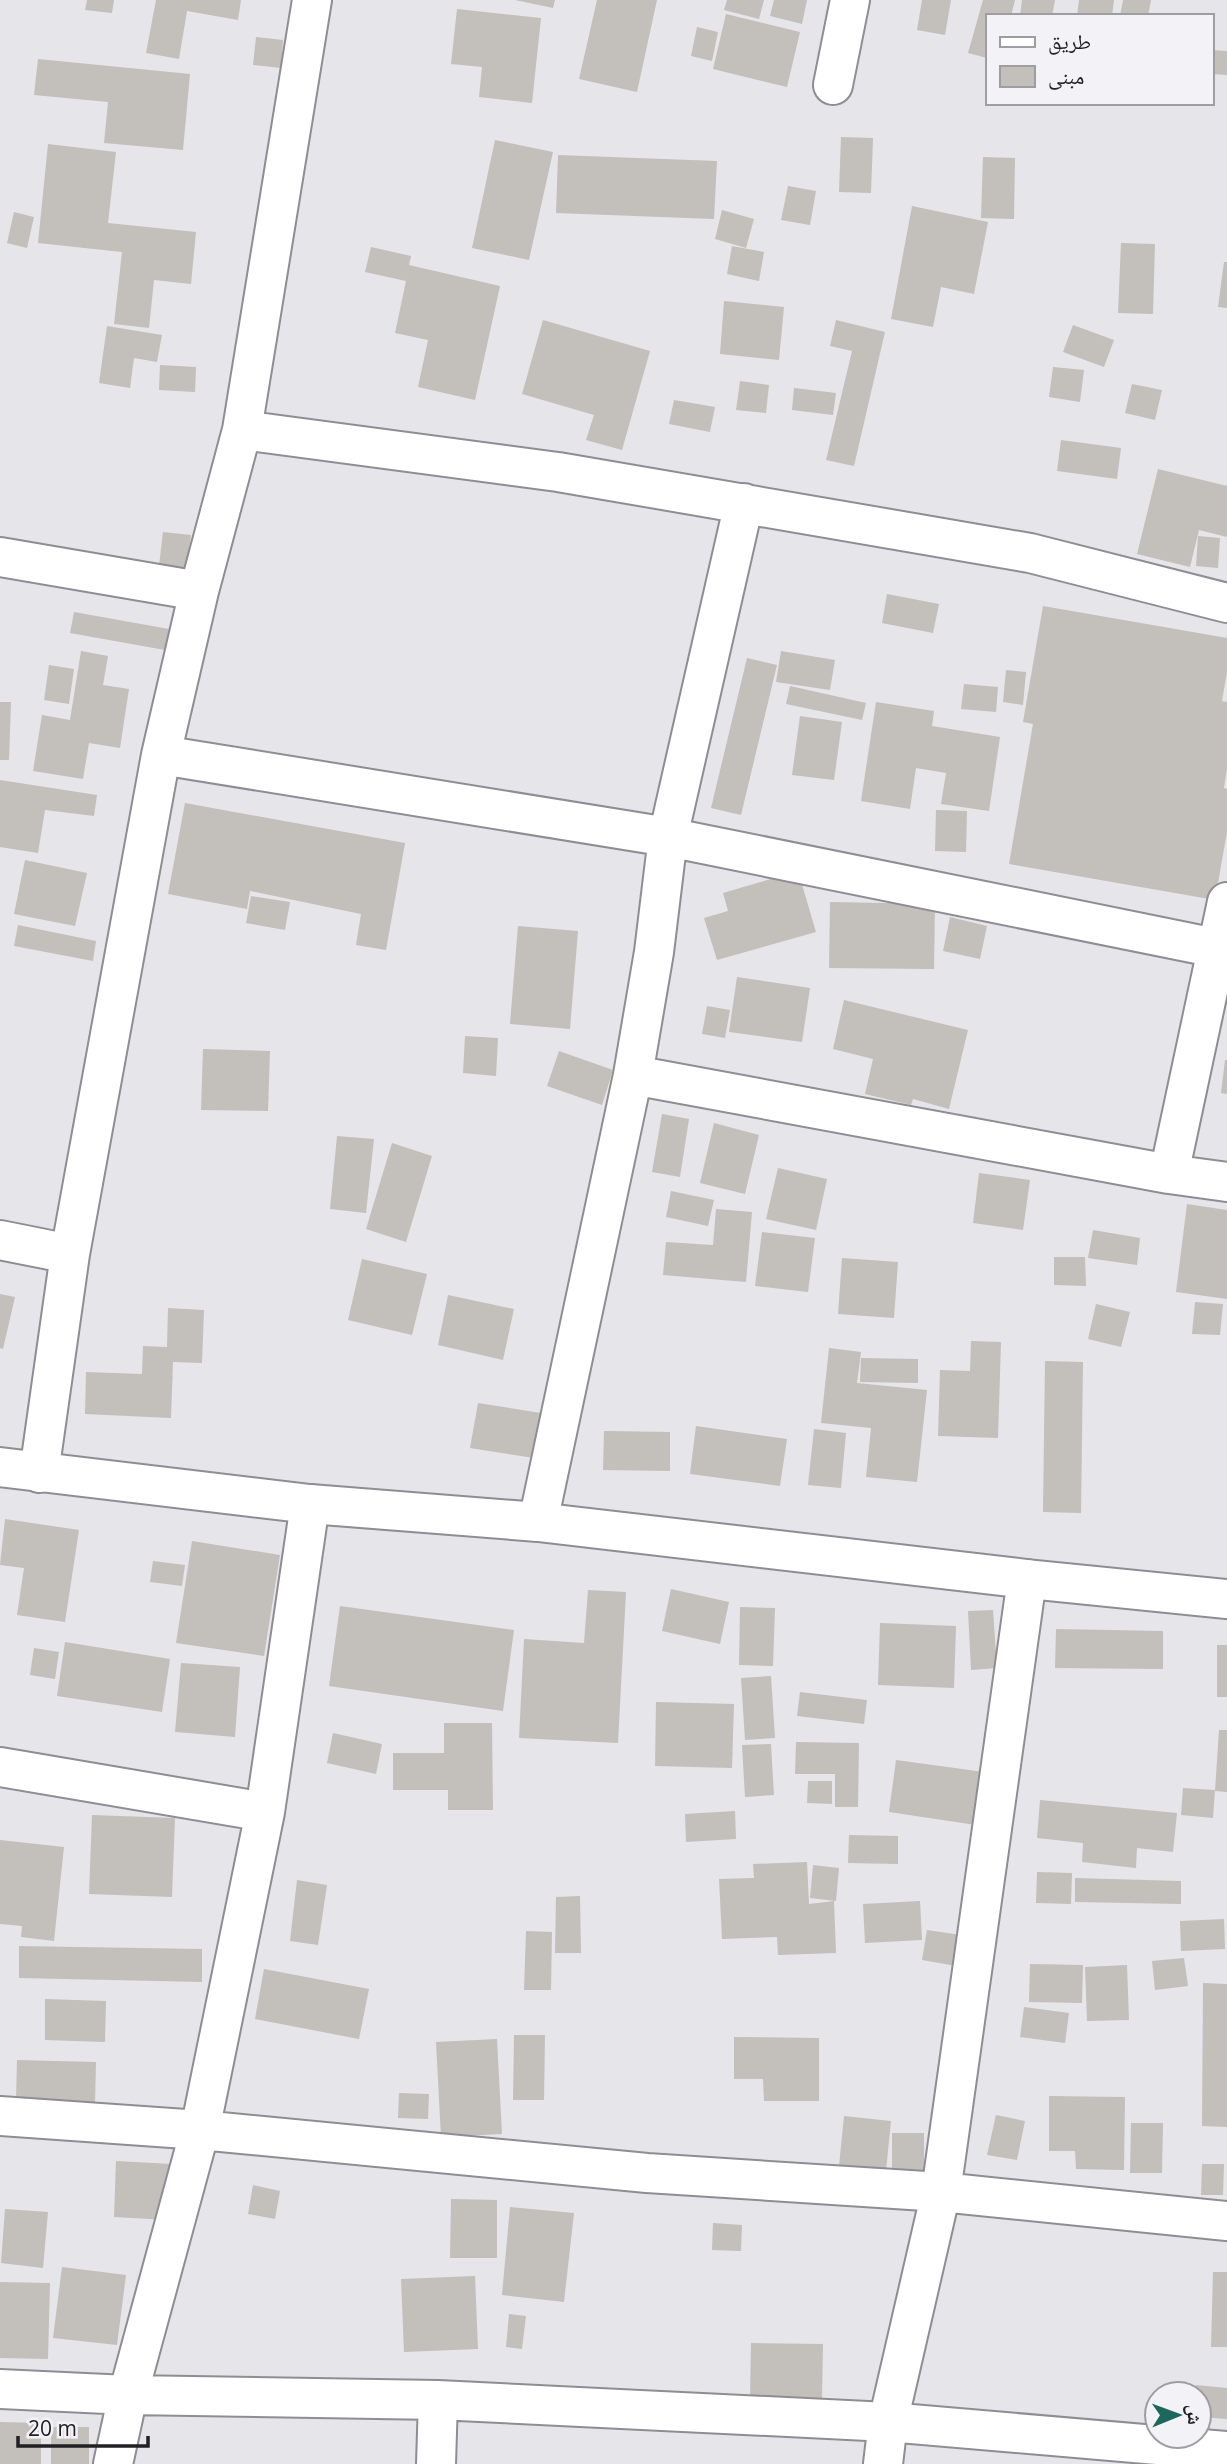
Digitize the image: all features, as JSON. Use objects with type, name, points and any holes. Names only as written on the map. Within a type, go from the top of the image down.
[{"type":"street","points":[[39,1473],[70,1254],[161,755],[199,592],[242,430],[312,0]]},
{"type":"street","points":[[833,85],[850,0]]},
{"type":"street","points":[[242,430],[558,472],[1030,553],[1227,603]]},
{"type":"street","points":[[538,1522],[632,1074],[654,952],[668,837],[744,503]]},
{"type":"street","points":[[0,557],[199,592]]},
{"type":"street","points":[[161,755],[668,837],[1216,948]]},
{"type":"street","points":[[1169,1174],[1227,902]]},
{"type":"street","points":[[632,1074],[1169,1174],[1227,1182]]},
{"type":"street","points":[[0,1240],[70,1254]]},
{"type":"street","points":[[0,1467],[310,1504],[538,1522],[1027,1579],[1227,1599]]},
{"type":"street","points":[[113,2464],[128,2395],[200,2130],[265,1812],[310,1504]]},
{"type":"street","points":[[883,2464],[888,2422],[941,2192],[1027,1579]]},
{"type":"street","points":[[0,1767],[265,1812]]},
{"type":"street","points":[[0,2116],[200,2130],[647,2173],[941,2192],[1227,2221]]},
{"type":"street","points":[[0,2389],[128,2395],[438,2400],[888,2422],[1227,2451]]},
{"type":"street","points":[[436,2464],[438,2400]]},
{"type":"building","points":[[87,0],[114,0],[112,13],[85,10]]},
{"type":"building","points":[[156,0],[241,0],[238,20],[187,11],[179,59],[146,53]]},
{"type":"building","points":[[515,0],[555,0],[553,8]]},
{"type":"building","points":[[597,0],[657,0],[637,92],[579,79]]},
{"type":"building","points":[[727,0],[764,0],[759,19],[724,10]]},
{"type":"building","points":[[774,0],[807,0],[802,24],[770,16]]},
{"type":"building","points":[[922,0],[951,0],[945,35],[917,30]]},
{"type":"building","points":[[983,0],[1015,0],[1012,14],[986,14],[986,58],[968,53]]},
{"type":"building","points":[[1022,0],[1055,0],[1052,14],[1020,14]]},
{"type":"building","points":[[1079,0],[1114,0],[1112,14],[1077,14]]},
{"type":"building","points":[[1123,0],[1151,0],[1148,14],[1120,14]]},
{"type":"building","points":[[457,9],[541,18],[532,103],[479,97],[482,67],[451,64]]},
{"type":"building","points":[[726,14],[800,32],[787,87],[713,69]]},
{"type":"building","points":[[697,27],[718,32],[712,61],[691,56]]},
{"type":"building","points":[[256,37],[283,40],[281,68],[253,65]]},
{"type":"building","points":[[1213,50],[1227,51],[1227,75],[1213,74]]},
{"type":"building","points":[[38,59],[190,74],[183,150],[104,143],[108,102],[34,95]]},
{"type":"building","points":[[841,137],[873,138],[871,193],[839,192]]},
{"type":"building","points":[[495,140],[553,152],[529,260],[472,248]]},
{"type":"building","points":[[48,144],[116,152],[108,223],[196,232],[191,284],[154,280],[149,328],[114,324],[122,252],[38,243]]},
{"type":"building","points":[[558,155],[717,161],[714,219],[556,213]]},
{"type":"building","points":[[983,157],[1015,158],[1014,219],[981,218]]},
{"type":"building","points":[[788,186],[816,191],[810,225],[781,220]]},
{"type":"building","points":[[912,206],[988,222],[974,294],[941,287],[933,327],[891,319]]},
{"type":"building","points":[[722,210],[754,219],[746,248],[715,239]]},
{"type":"building","points":[[14,212],[34,217],[27,248],[7,243]]},
{"type":"building","points":[[1121,243],[1155,244],[1153,314],[1118,313]]},
{"type":"building","points":[[732,246],[764,252],[759,281],[727,274]]},
{"type":"building","points":[[371,247],[411,256],[409,265],[500,286],[475,400],[418,387],[428,340],[395,333],[406,281],[365,272]]},
{"type":"building","points":[[1224,262],[1227,262],[1227,308],[1218,307]]},
{"type":"building","points":[[724,301],[784,307],[779,360],[720,354]]},
{"type":"building","points":[[543,320],[650,351],[622,450],[586,440],[594,415],[522,394]]},
{"type":"building","points":[[836,320],[885,332],[854,466],[826,460],[852,351],[830,346]]},
{"type":"building","points":[[1073,325],[1114,340],[1104,367],[1063,352]]},
{"type":"building","points":[[107,326],[162,335],[157,362],[134,358],[130,388],[99,383]]},
{"type":"building","points":[[160,365],[196,367],[195,392],[159,390]]},
{"type":"building","points":[[1053,367],[1084,370],[1080,402],[1049,397]]},
{"type":"building","points":[[740,381],[769,385],[766,413],[736,410]]},
{"type":"building","points":[[1132,384],[1162,390],[1155,420],[1125,413]]},
{"type":"building","points":[[794,388],[836,393],[833,415],[792,410]]},
{"type":"building","points":[[674,400],[715,407],[710,432],[669,424]]},
{"type":"building","points":[[1061,440],[1121,448],[1117,479],[1057,471]]},
{"type":"building","points":[[1158,469],[1227,486],[1227,537],[1199,530],[1190,567],[1137,554]]},
{"type":"building","points":[[163,532],[191,535],[184,587],[157,583]]},
{"type":"building","points":[[1198,536],[1220,538],[1218,568],[1196,566]]},
{"type":"building","points":[[887,594],[939,604],[933,633],[882,623]]},
{"type":"building","points":[[1043,606],[1227,638],[1227,672],[1222,701],[1227,702],[1227,768],[1224,788],[1227,789],[1227,832],[1215,900],[1009,864],[1033,724],[1023,722]]},
{"type":"building","points":[[74,612],[169,629],[165,650],[70,633]]},
{"type":"building","points":[[81,651],[108,656],[103,685],[129,689],[120,748],[89,743],[83,779],[33,771],[42,715],[70,720]]},
{"type":"building","points":[[781,651],[835,660],[830,690],[776,682]]},
{"type":"building","points":[[747,658],[777,665],[741,815],[711,808]]},
{"type":"building","points":[[49,665],[74,669],[69,704],[44,700]]},
{"type":"building","points":[[1006,670],[1026,672],[1023,705],[1003,702]]},
{"type":"building","points":[[964,684],[998,687],[996,712],[961,709]]},
{"type":"building","points":[[790,686],[866,703],[862,720],[786,704]]},
{"type":"building","points":[[0,702],[11,702],[9,760],[0,760]]},
{"type":"building","points":[[876,702],[934,711],[932,726],[1000,737],[989,811],[941,804],[946,773],[916,768],[910,809],[861,801]]},
{"type":"building","points":[[800,716],[842,722],[834,780],[792,775]]},
{"type":"building","points":[[0,780],[97,795],[94,816],[45,810],[38,853],[0,847]]},
{"type":"building","points":[[185,803],[405,843],[386,950],[356,945],[361,914],[250,891],[247,909],[168,894]]},
{"type":"building","points":[[936,810],[967,811],[966,852],[935,851]]},
{"type":"building","points":[[25,860],[87,873],[75,926],[14,914]]},
{"type":"building","points":[[798,871],[816,932],[717,960],[704,918],[728,911],[723,893]]},
{"type":"building","points":[[251,896],[290,902],[285,930],[246,923]]},
{"type":"building","points":[[830,902],[935,904],[934,969],[829,968]]},
{"type":"building","points":[[950,917],[987,926],[980,959],[943,951]]},
{"type":"building","points":[[18,925],[96,941],[93,961],[14,946]]},
{"type":"building","points":[[518,926],[578,931],[570,1029],[510,1024]]},
{"type":"building","points":[[737,977],[810,988],[802,1042],[729,1032]]},
{"type":"building","points":[[844,1000],[968,1030],[949,1109],[913,1099],[911,1105],[865,1094],[873,1059],[833,1049]]},
{"type":"building","points":[[707,1006],[730,1010],[725,1038],[702,1034]]},
{"type":"building","points":[[465,1036],[498,1038],[496,1076],[463,1073]]},
{"type":"building","points":[[203,1049],[270,1051],[268,1111],[201,1110]]},
{"type":"building","points":[[559,1051],[613,1070],[602,1105],[547,1086]]},
{"type":"building","points":[[1227,1060],[1227,1094],[1221,1093]]},
{"type":"building","points":[[662,1114],[689,1119],[680,1177],[652,1172]]},
{"type":"building","points":[[714,1123],[759,1135],[745,1194],[700,1183]]},
{"type":"building","points":[[337,1136],[374,1139],[366,1213],[330,1209]]},
{"type":"building","points":[[392,1143],[432,1156],[406,1242],[366,1229]]},
{"type":"building","points":[[778,1168],[827,1179],[816,1230],[766,1219]]},
{"type":"building","points":[[979,1173],[1030,1180],[1023,1230],[973,1223]]},
{"type":"building","points":[[671,1191],[714,1200],[708,1226],[666,1217]]},
{"type":"building","points":[[1187,1204],[1227,1210],[1227,1299],[1176,1292]]},
{"type":"building","points":[[716,1209],[752,1212],[746,1282],[663,1275],[666,1242],[713,1245]]},
{"type":"building","points":[[1093,1230],[1140,1238],[1137,1265],[1088,1258]]},
{"type":"building","points":[[762,1232],[815,1238],[808,1292],[755,1286]]},
{"type":"building","points":[[1054,1257],[1085,1257],[1086,1286],[1054,1285]]},
{"type":"building","points":[[842,1258],[898,1262],[894,1318],[838,1314]]},
{"type":"building","points":[[362,1259],[427,1274],[412,1335],[348,1320]]},
{"type":"building","points":[[0,1294],[15,1297],[3,1349],[0,1348]]},
{"type":"building","points":[[448,1295],[514,1309],[503,1360],[438,1345]]},
{"type":"building","points":[[1195,1302],[1223,1304],[1220,1335],[1192,1334]]},
{"type":"building","points":[[1096,1304],[1130,1312],[1121,1347],[1088,1339]]},
{"type":"building","points":[[168,1308],[204,1310],[202,1363],[173,1362],[171,1418],[85,1414],[86,1372],[142,1374],[143,1346],[167,1347]]},
{"type":"building","points":[[971,1341],[1001,1342],[998,1438],[938,1436],[940,1370],[970,1371]]},
{"type":"building","points":[[829,1348],[861,1352],[857,1383],[927,1390],[917,1482],[866,1477],[871,1428],[821,1423]]},
{"type":"building","points":[[861,1358],[918,1359],[918,1383],[860,1382]]},
{"type":"building","points":[[1045,1361],[1083,1362],[1081,1513],[1043,1512]]},
{"type":"building","points":[[478,1403],[541,1413],[534,1458],[470,1448]]},
{"type":"building","points":[[696,1426],[787,1439],[780,1486],[690,1474]]},
{"type":"building","points":[[814,1429],[846,1433],[841,1488],[808,1485]]},
{"type":"building","points":[[604,1431],[670,1432],[670,1471],[603,1470]]},
{"type":"building","points":[[5,1519],[79,1530],[65,1622],[17,1615],[24,1568],[0,1565]]},
{"type":"building","points":[[192,1541],[280,1555],[264,1656],[176,1643]]},
{"type":"building","points":[[153,1561],[185,1565],[182,1586],[150,1582]]},
{"type":"building","points":[[671,1589],[729,1602],[720,1644],[662,1631]]},
{"type":"building","points":[[588,1590],[626,1592],[618,1743],[519,1738],[524,1639],[584,1643]]},
{"type":"building","points":[[340,1606],[514,1630],[503,1711],[329,1686]]},
{"type":"building","points":[[740,1607],[775,1608],[773,1666],[739,1665]]},
{"type":"building","points":[[993,1610],[997,1668],[971,1670],[968,1611]]},
{"type":"building","points":[[880,1623],[956,1626],[954,1688],[878,1685]]},
{"type":"building","points":[[1056,1629],[1163,1631],[1163,1669],[1055,1668]]},
{"type":"building","points":[[65,1642],[170,1659],[162,1712],[57,1696]]},
{"type":"building","points":[[1217,1645],[1227,1645],[1227,1697],[1217,1697]]},
{"type":"building","points":[[34,1648],[59,1652],[55,1679],[30,1675]]},
{"type":"building","points":[[181,1663],[240,1667],[235,1737],[175,1732]]},
{"type":"building","points":[[771,1676],[775,1738],[745,1740],[741,1678]]},
{"type":"building","points":[[800,1692],[867,1700],[864,1724],[797,1716]]},
{"type":"building","points":[[656,1702],[734,1704],[732,1768],[655,1766]]},
{"type":"building","points":[[444,1723],[492,1723],[493,1810],[448,1810],[448,1790],[393,1790],[393,1753],[444,1753]]},
{"type":"building","points":[[1219,1730],[1227,1730],[1227,1792],[1215,1791]]},
{"type":"building","points":[[333,1733],[382,1744],[376,1774],[327,1763]]},
{"type":"building","points":[[796,1742],[859,1743],[858,1807],[835,1807],[835,1774],[795,1774]]},
{"type":"building","points":[[771,1744],[774,1795],[745,1797],[742,1745]]},
{"type":"building","points":[[896,1760],[984,1772],[976,1825],[889,1812]]},
{"type":"building","points":[[808,1781],[832,1781],[832,1804],[807,1803]]},
{"type":"building","points":[[1183,1788],[1215,1790],[1213,1818],[1181,1815]]},
{"type":"building","points":[[1040,1800],[1177,1813],[1173,1852],[1137,1848],[1136,1868],[1082,1862],[1083,1843],[1037,1838]]},
{"type":"building","points":[[735,1811],[736,1839],[686,1842],[685,1814]]},
{"type":"building","points":[[92,1815],[175,1818],[172,1897],[89,1894]]},
{"type":"building","points":[[849,1835],[898,1836],[898,1864],[848,1863]]},
{"type":"building","points":[[0,1840],[64,1847],[54,1941],[21,1937],[22,1926],[0,1924]]},
{"type":"building","points":[[807,1862],[809,1904],[834,1901],[836,1953],[778,1955],[777,1937],[722,1939],[719,1879],[754,1878],[753,1864]]},
{"type":"building","points":[[813,1865],[839,1868],[836,1901],[810,1898]]},
{"type":"building","points":[[1037,1872],[1072,1873],[1071,1904],[1036,1903]]},
{"type":"building","points":[[1075,1878],[1181,1881],[1181,1904],[1075,1902]]},
{"type":"building","points":[[297,1880],[327,1885],[318,1945],[290,1941]]},
{"type":"building","points":[[580,1896],[581,1953],[555,1953],[556,1897]]},
{"type":"building","points":[[920,1901],[922,1940],[865,1943],[863,1904]]},
{"type":"building","points":[[1224,1919],[1225,1949],[1181,1951],[1180,1921]]},
{"type":"building","points":[[927,1930],[961,1935],[956,1966],[922,1960]]},
{"type":"building","points":[[526,1931],[552,1932],[551,1990],[524,1990]]},
{"type":"building","points":[[19,1946],[202,1949],[202,1982],[19,1978]]},
{"type":"building","points":[[1184,1958],[1188,1986],[1155,1990],[1152,1961]]},
{"type":"building","points":[[1030,1964],[1083,1965],[1082,2003],[1029,2002]]},
{"type":"building","points":[[1127,1965],[1129,2020],[1087,2021],[1085,1967]]},
{"type":"building","points":[[264,1969],[369,1989],[359,2039],[255,2019]]},
{"type":"building","points":[[1203,1983],[1227,1984],[1227,2127],[1202,2126]]},
{"type":"building","points":[[45,1999],[106,2001],[105,2042],[45,2040]]},
{"type":"building","points":[[1024,2007],[1069,2013],[1065,2043],[1020,2037]]},
{"type":"building","points":[[514,2035],[545,2035],[544,2100],[513,2100]]},
{"type":"building","points":[[734,2037],[819,2038],[819,2101],[764,2101],[763,2079],[734,2079]]},
{"type":"building","points":[[497,2039],[502,2134],[441,2137],[436,2042]]},
{"type":"building","points":[[17,2060],[96,2062],[95,2103],[16,2100]]},
{"type":"building","points":[[399,2093],[429,2094],[428,2119],[398,2118]]},
{"type":"building","points":[[1049,2096],[1125,2097],[1124,2170],[1076,2169],[1075,2151],[1049,2151]]},
{"type":"building","points":[[996,2115],[1025,2121],[1017,2160],[987,2155]]},
{"type":"building","points":[[844,2116],[891,2121],[885,2181],[838,2176]]},
{"type":"building","points":[[1131,2123],[1163,2123],[1162,2173],[1130,2173]]},
{"type":"building","points":[[892,2133],[924,2133],[924,2174],[892,2174]]},
{"type":"building","points":[[116,2161],[172,2164],[169,2220],[114,2217]]},
{"type":"building","points":[[1202,2164],[1224,2164],[1223,2195],[1201,2195]]},
{"type":"building","points":[[253,2185],[280,2191],[275,2219],[248,2214]]},
{"type":"building","points":[[451,2199],[497,2200],[497,2258],[450,2258]]},
{"type":"building","points":[[510,2207],[574,2213],[564,2302],[502,2295]]},
{"type":"building","points":[[5,2209],[48,2212],[43,2268],[1,2263]]},
{"type":"building","points":[[713,2223],[742,2225],[741,2251],[712,2250]]},
{"type":"building","points":[[62,2267],[126,2275],[117,2345],[53,2338]]},
{"type":"building","points":[[1213,2272],[1227,2272],[1227,2347],[1211,2347]]},
{"type":"building","points":[[475,2276],[478,2349],[404,2352],[401,2279]]},
{"type":"building","points":[[0,2282],[50,2283],[48,2359],[0,2358]]},
{"type":"building","points":[[509,2314],[526,2316],[522,2349],[506,2347]]},
{"type":"building","points":[[751,2343],[823,2344],[822,2400],[750,2399]]},
{"type":"building","points":[[1213,2387],[1227,2388],[1227,2419],[1213,2418]]},
{"type":"building","points":[[0,2422],[41,2423],[41,2464],[0,2464]]},
{"type":"building","points":[[51,2427],[89,2427],[89,2464],[51,2464]]}]
